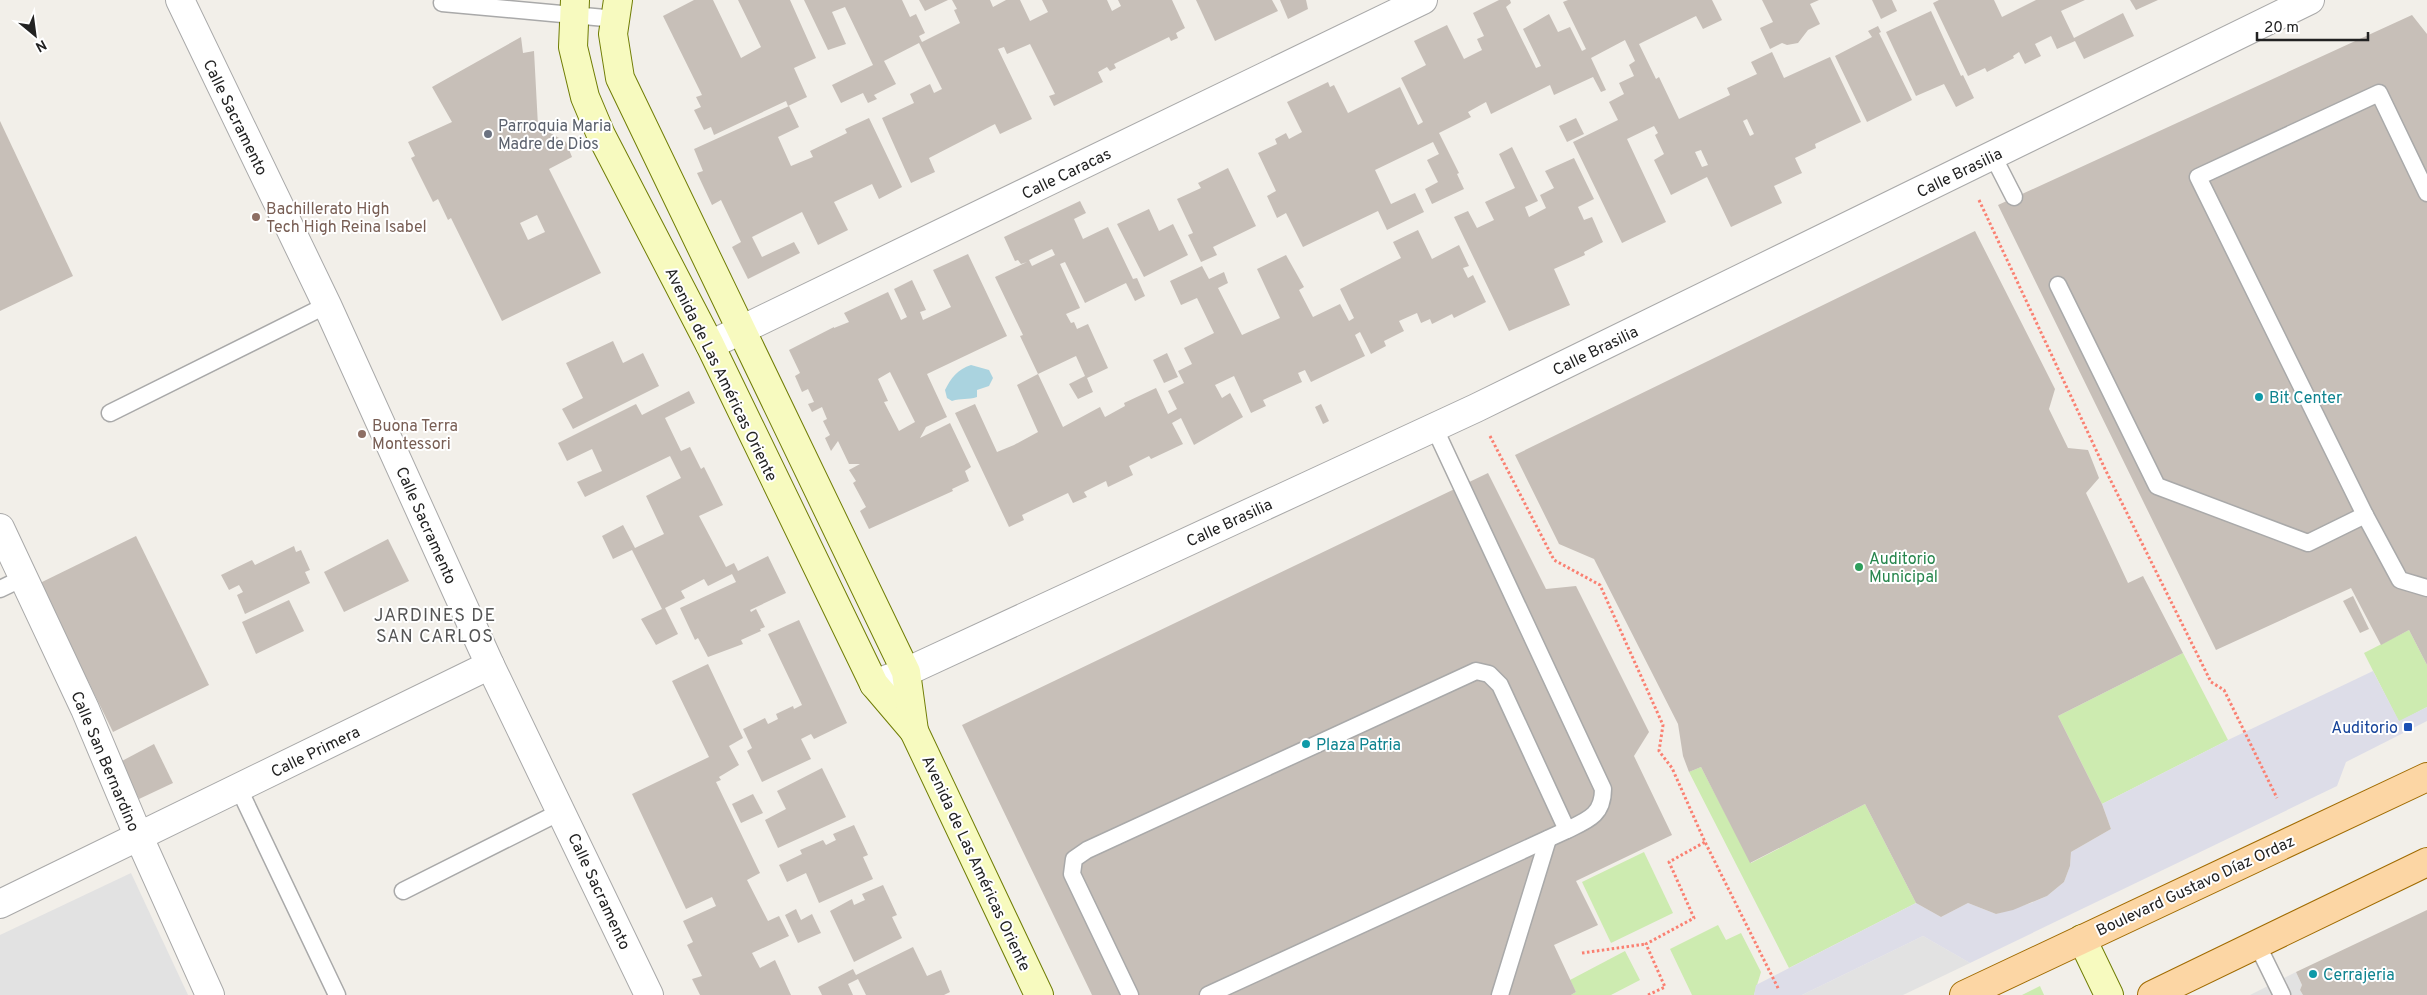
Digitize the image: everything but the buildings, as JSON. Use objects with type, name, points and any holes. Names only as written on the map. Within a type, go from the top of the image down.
[{"type":"main road","name":"Boulevard Gustavo Díaz Ordaz","points":[[1964,995],[2427,776]]},
{"type":"main road","points":[[2152,995],[2427,862]]},
{"type":"street","name":"Calle Sacramento","points":[[180,0],[327,305],[490,665],[649,995]]},
{"type":"street","name":"Calle Caracas","points":[[710,345],[1423,0]]},
{"type":"street","name":"Calle Brasilia","points":[[874,684],[906,672],[1476,408],[2310,0]]},
{"type":"street","name":"Avenida de Las Américas Oriente","points":[[574,8],[573,48],[585,97],[601,134],[710,345],[874,684],[914,731],[1036,994]]},
{"type":"street","name":"Avenida de Las Américas Oriente","points":[[617,10],[614,34],[620,78],[906,672],[914,731]]},
{"type":"street","name":"Calle San Bernardino","points":[[0,528],[11,584],[44,606],[91,705],[138,835],[210,995]]},
{"type":"street","name":"Calle Primera","points":[[0,904],[138,835],[239,789],[490,665]]},
{"type":"street","points":[[2082,939],[2109,995]]},
{"type":"lane","points":[[442,3],[617,10]]},
{"type":"lane","points":[[2427,193],[2379,93],[2198,176],[2365,515],[2400,580],[2427,588]]},
{"type":"lane","points":[[1994,156],[2014,197]]},
{"type":"lane","points":[[2058,286],[2157,486],[2308,543],[2365,515]]},
{"type":"lane","points":[[110,413],[327,305]]},
{"type":"lane","points":[[1208,995],[1590,819],[1603,804],[1603,789],[1434,427]]},
{"type":"lane","points":[[1130,995],[1072,874],[1074,859],[1087,850],[1476,671],[1489,674],[1500,684],[1567,830]]},
{"type":"lane","points":[[239,789],[337,995]]},
{"type":"lane","points":[[403,891],[562,811]]},
{"type":"lane","points":[[1500,995],[1548,839]]},
{"type":"lane","points":[[2257,944],[2282,995]]},
{"type":"path","points":[[1965,170],[2105,469],[2211,682],[2224,690],[2277,798]]},
{"type":"path","points":[[1476,408],[1554,560],[1600,585],[1663,725],[1658,751],[1672,768],[1705,842],[1779,990]]},
{"type":"path","points":[[1582,954],[1646,944],[1694,918],[1669,862],[1705,842]]},
{"type":"path","points":[[1646,944],[1666,987],[1648,995]]},
{"type":"green space","points":[[2409,630],[2427,665],[2427,707],[2399,722],[2364,653]]},
{"type":"green space","points":[[2183,653],[2228,740],[2102,804],[2058,716]]},
{"type":"green space","points":[[1701,767],[1751,863],[1865,804],[1916,903],[1789,968],[1689,772]]},
{"type":"green space","points":[[1644,852],[1673,913],[1611,943],[1582,882]]},
{"type":"green space","points":[[1718,925],[1726,940],[1741,933],[1761,972],[1754,995],[1692,995],[1670,949]]},
{"type":"green space","points":[[1625,951],[1640,980],[1611,995],[1571,995],[1576,992],[1570,980]]},
{"type":"green space","points":[[2040,986],[2044,995],[2022,995]]},
{"type":"shaded area","points":[[2373,671],[2399,721],[2427,707],[2427,721],[2346,762],[2337,786],[1970,963],[1923,936],[1802,995],[1754,995],[1756,985],[1916,903],[1941,917],[1968,903],[1996,914],[2047,896],[2064,882],[2070,866],[2071,852],[2111,829],[2102,804],[2228,740]]},
{"type":"shaded area","points":[[131,873],[188,995],[0,995],[0,935]]},
{"type":"shaded area","points":[[1923,936],[1970,963],[1903,995],[1802,995]]},
{"type":"shaded area","points":[[2296,972],[2302,985],[2300,990],[2303,995],[2250,995]]},
{"type":"water","points":[[971,365],[989,370],[993,378],[989,386],[977,390],[977,397],[952,401],[947,398],[945,390],[952,378],[962,369]]},
{"type":"place","name":"Parroquia Maria Madre de Dios","points":[[488,134]]},
{"type":"place","name":"Bachillerato High Tech High Reina Isabel","points":[[256,217]]},
{"type":"place","name":"Bit Center","points":[[2259,397]]},
{"type":"place","name":"Buona Terra Montessori","points":[[362,434]]},
{"type":"place","name":"Auditorio Municipal","points":[[1859,567]]},
{"type":"place","name":"Auditorio","points":[[2408,727]]},
{"type":"place","name":"Plaza Patria","points":[[1306,744]]},
{"type":"place","name":"Cerrajeria","points":[[2313,974]]},
{"type":"district","name":"JARDINES DE SAN CARLOS","points":[[435,625]]}]
